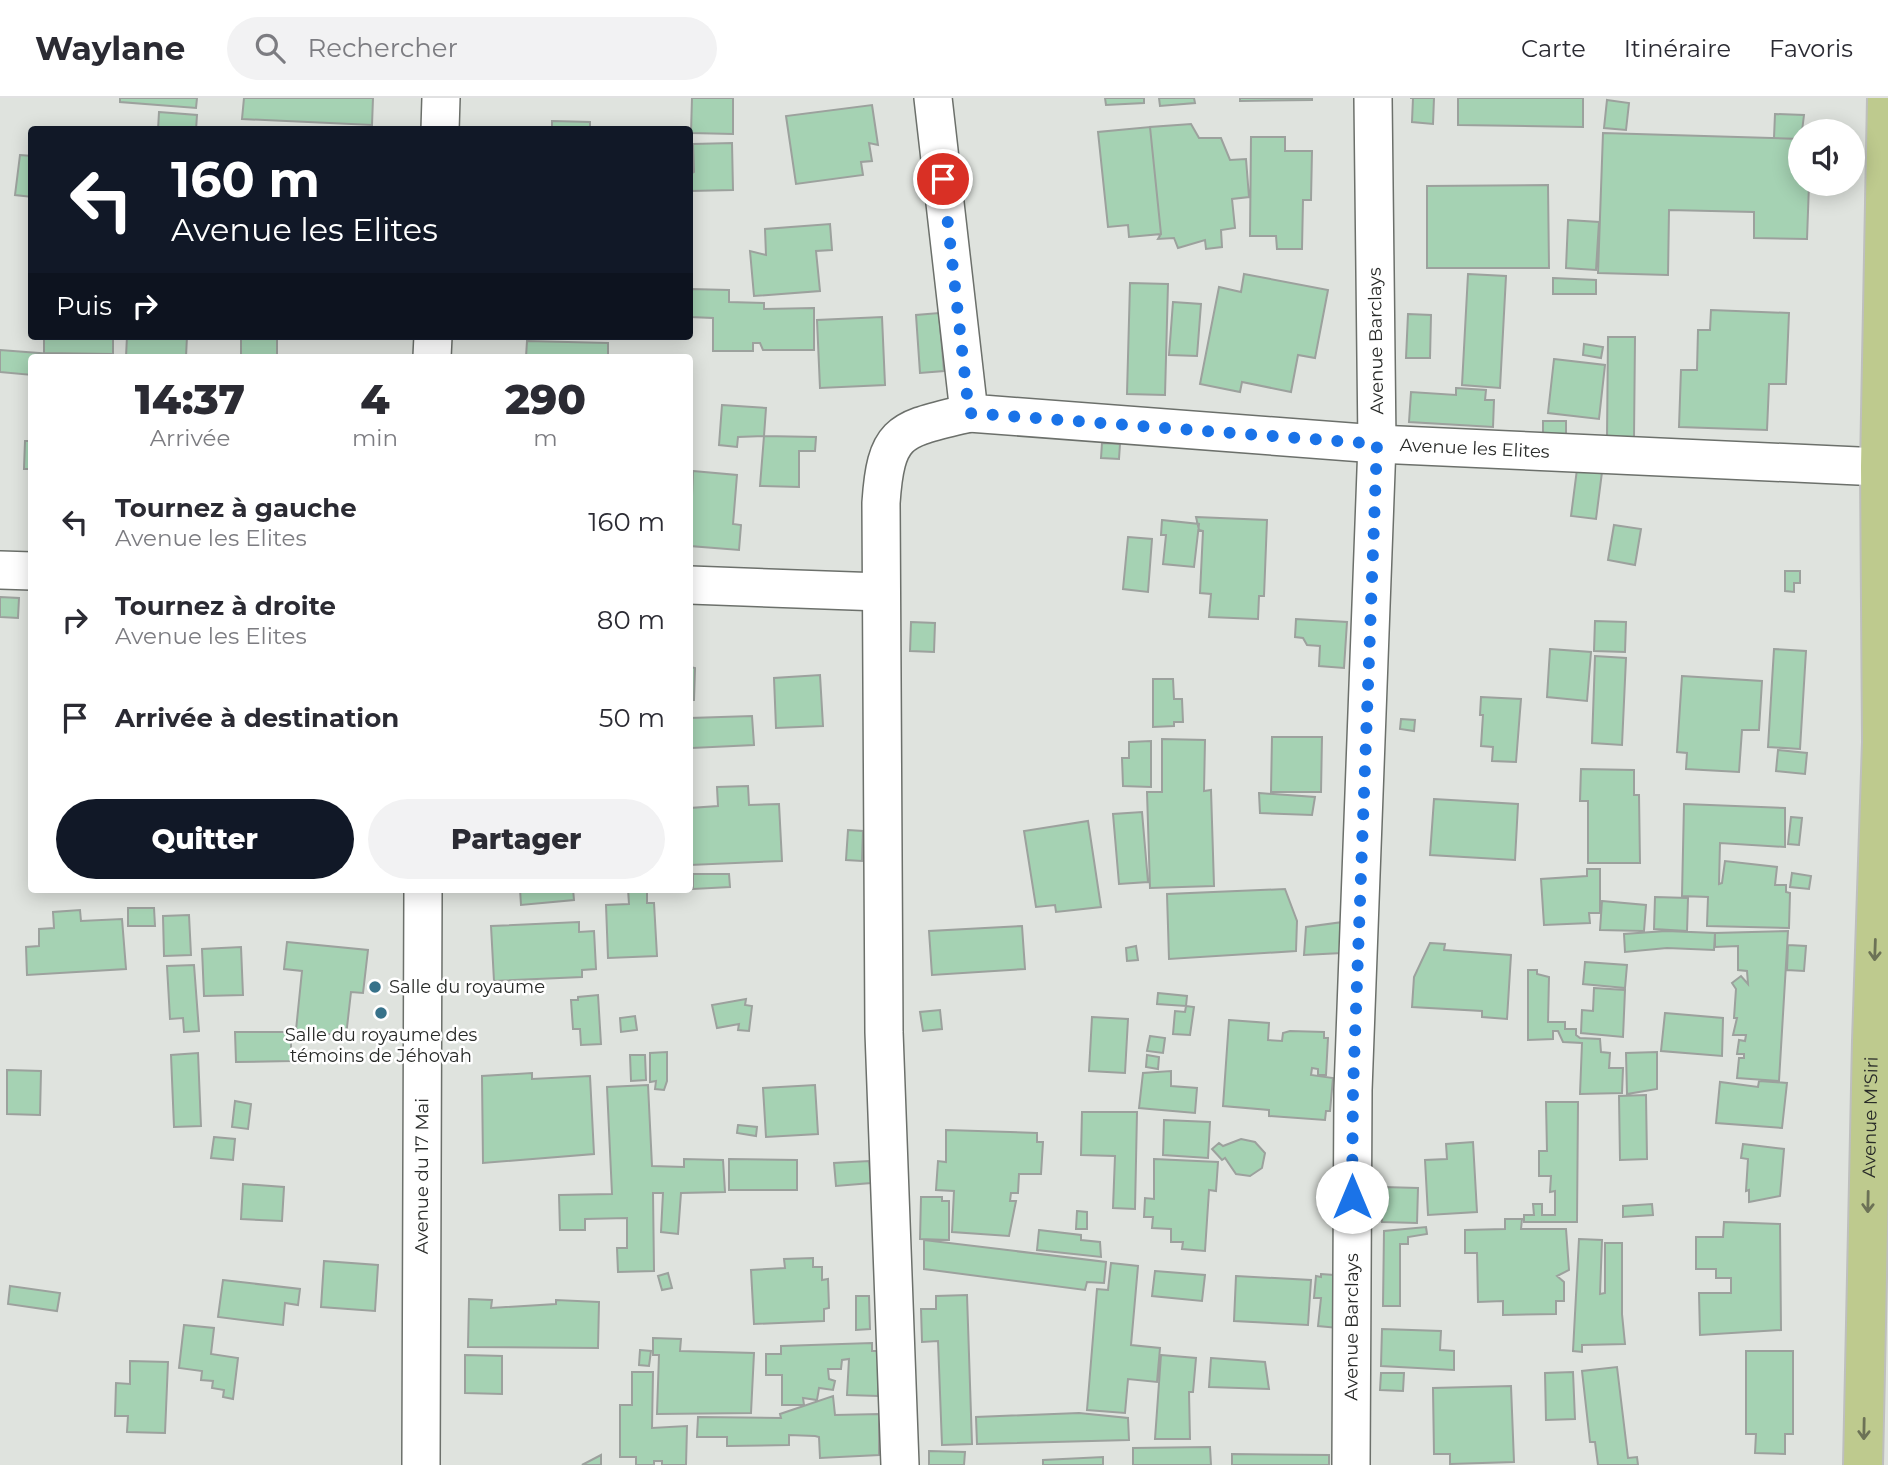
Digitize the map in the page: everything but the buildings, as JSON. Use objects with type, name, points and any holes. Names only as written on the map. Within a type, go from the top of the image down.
[{"type":"highway","name":"Avenue M'Siri","points":[[1863,1465],[1872,1028],[1882,742],[1880,467],[1886,98]]},
{"type":"street","points":[[440,126],[441,98]]},
{"type":"street","points":[[933,98],[969,413]]},
{"type":"street","name":"Avenue Barclays","points":[[1351,1465],[1353,1090],[1377,444],[1373,98]]},
{"type":"street","name":"Avenue les Elites","points":[[900,1465],[884,1032],[881,592],[881,503],[887,453],[899,436],[923,424],[969,413],[1377,444],[1880,467]]},
{"type":"street","points":[[0,570],[28,571]]},
{"type":"street","points":[[693,584],[881,592]]},
{"type":"street","name":"Avenue du 17 Mai","points":[[421,1465],[424,893]]},
{"type":"place","name":"Salle du royaume","points":[[375,987]]},
{"type":"place","name":"Salle du royaume des témoins de Jéhovah","points":[[381,1013]]},
{"type":"route","points":[[943,179],[969,413],[1377,444],[1353,1090],[1352,1197]]}]
